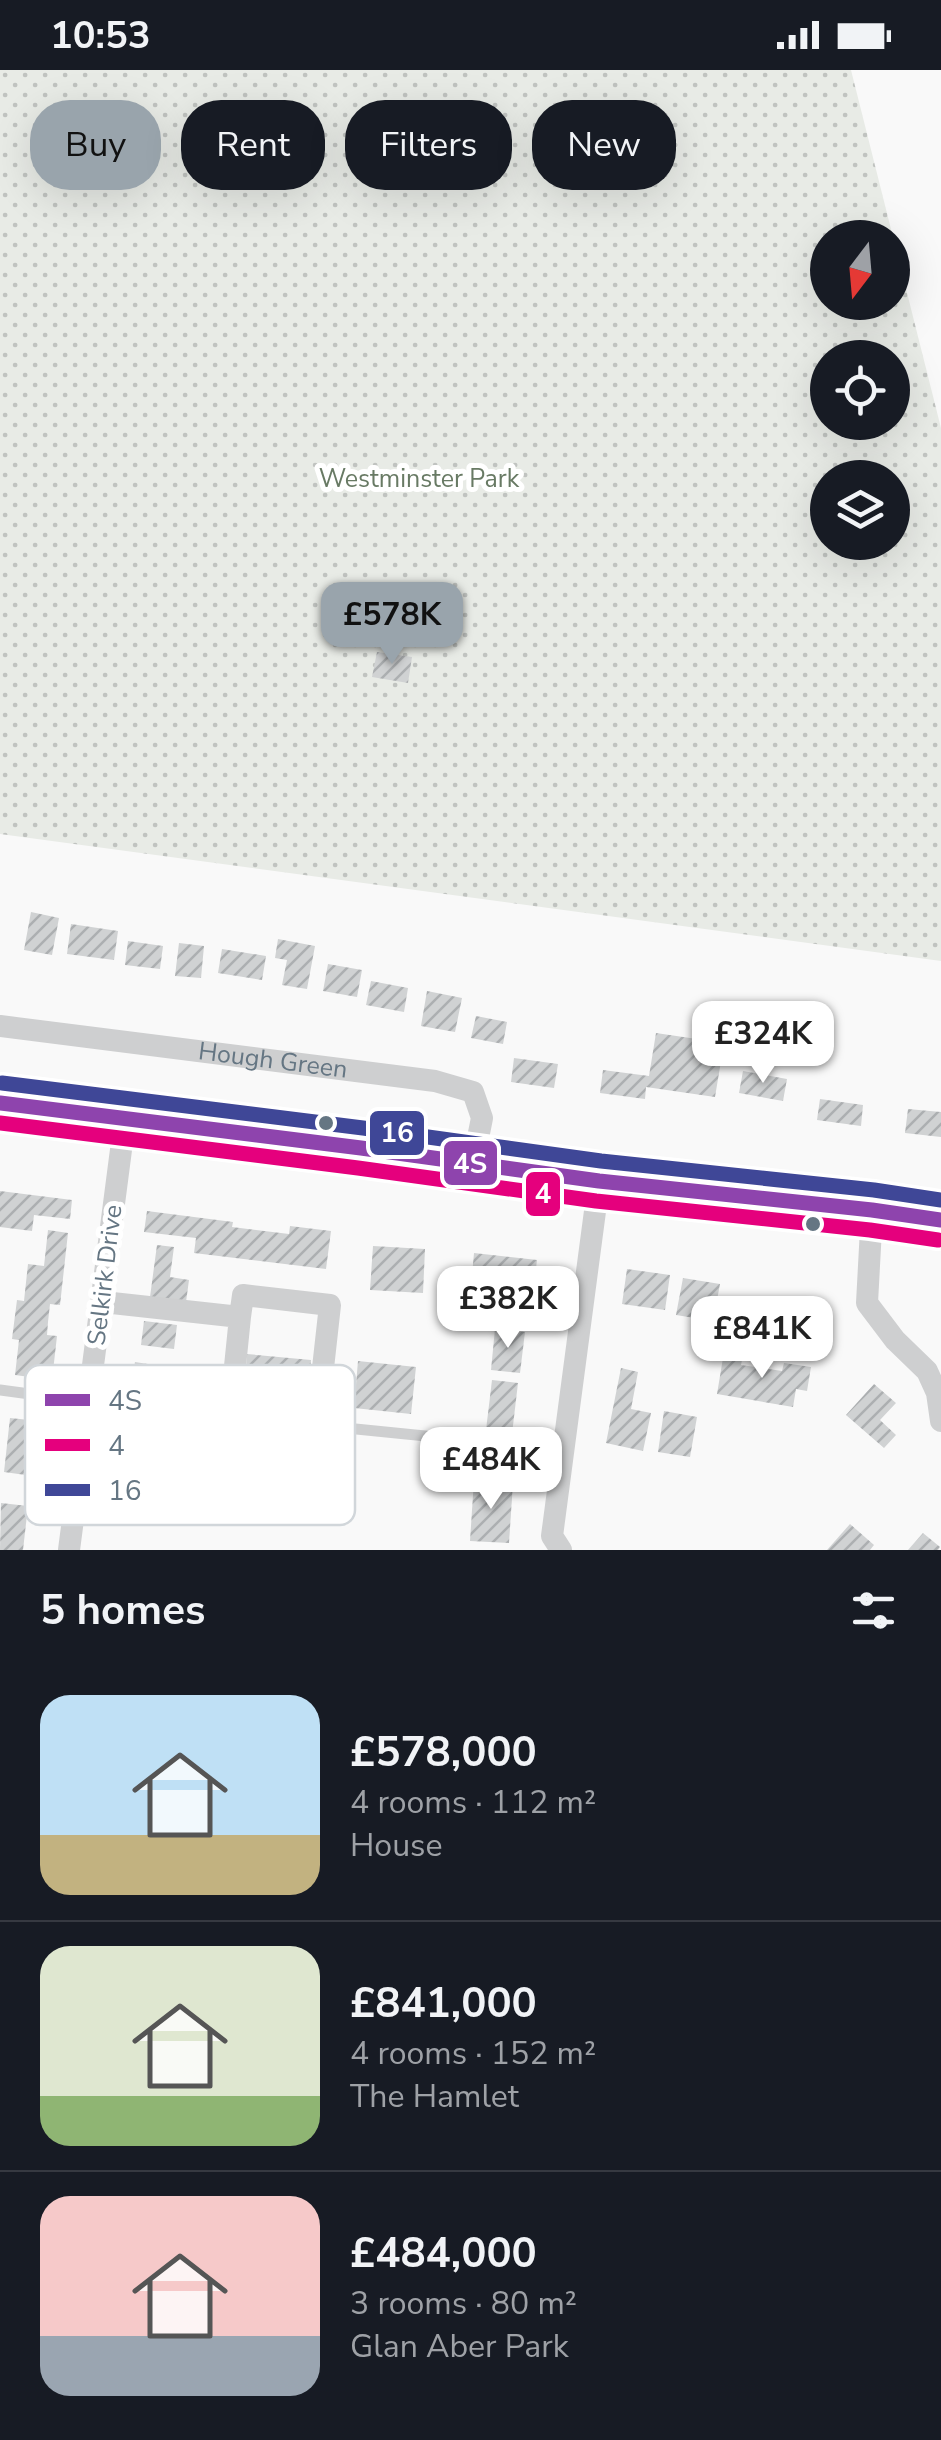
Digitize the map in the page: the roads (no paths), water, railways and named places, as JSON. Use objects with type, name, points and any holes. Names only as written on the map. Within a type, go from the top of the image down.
[{"type":"main road","points":[[0,1104],[598,1181],[941,1220]]},
{"type":"street","name":"Hough Green","points":[[0,1026],[435,1081],[473,1092],[482,1118],[473,1163]]},
{"type":"street","name":"Selkirk Drive","points":[[94,1365],[125,1119]]},
{"type":"street","points":[[561,1550],[552,1536],[598,1181]]},
{"type":"street","points":[[872,1210],[867,1303],[895,1340],[927,1371],[937,1393],[941,1422]]},
{"type":"street","points":[[235,1365],[243,1295],[330,1305],[323,1365]]},
{"type":"street","points":[[102,1302],[240,1318]]},
{"type":"street","name":"Selkirk Drive","points":[[69,1550],[72,1525]]},
{"type":"lane","points":[[0,1390],[25,1393]]},
{"type":"lane","points":[[355,1429],[564,1450]]},
{"type":"park label","name":"Westminster Park","points":[[419,479]]}]
